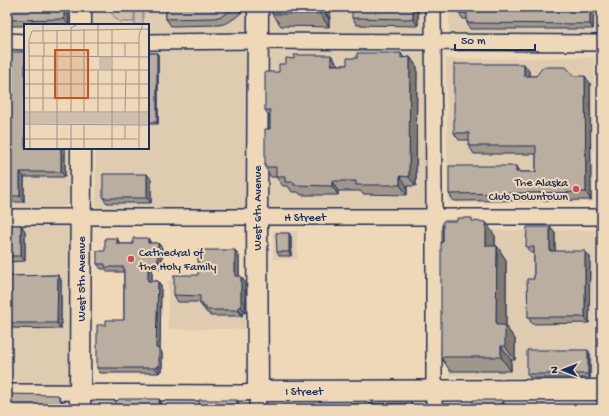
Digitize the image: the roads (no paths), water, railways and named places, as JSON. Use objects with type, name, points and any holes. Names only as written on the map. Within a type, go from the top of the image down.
[{"type":"main road","points":[[81,7],[81,24]]},
{"type":"main road","name":"West 6th Avenue","points":[[258,7],[258,400]]},
{"type":"main road","name":"West 5th Avenue","points":[[80,401],[81,149]]},
{"type":"main road","name":"I Street","points":[[258,400],[434,400],[602,390]]},
{"type":"street","points":[[433,7],[434,400]]},
{"type":"street","points":[[7,41],[24,42]]},
{"type":"street","points":[[149,42],[258,41],[602,43]]},
{"type":"street","name":"H Street","points":[[7,217],[602,217]]},
{"type":"street","name":"I Street","points":[[7,392],[80,401],[244,393],[258,400]]},
{"type":"place","name":"The Alaska Club Downtown","points":[[576,189]]},
{"type":"place","name":"Cathedral of the Holy Family","points":[[131,259]]}]
